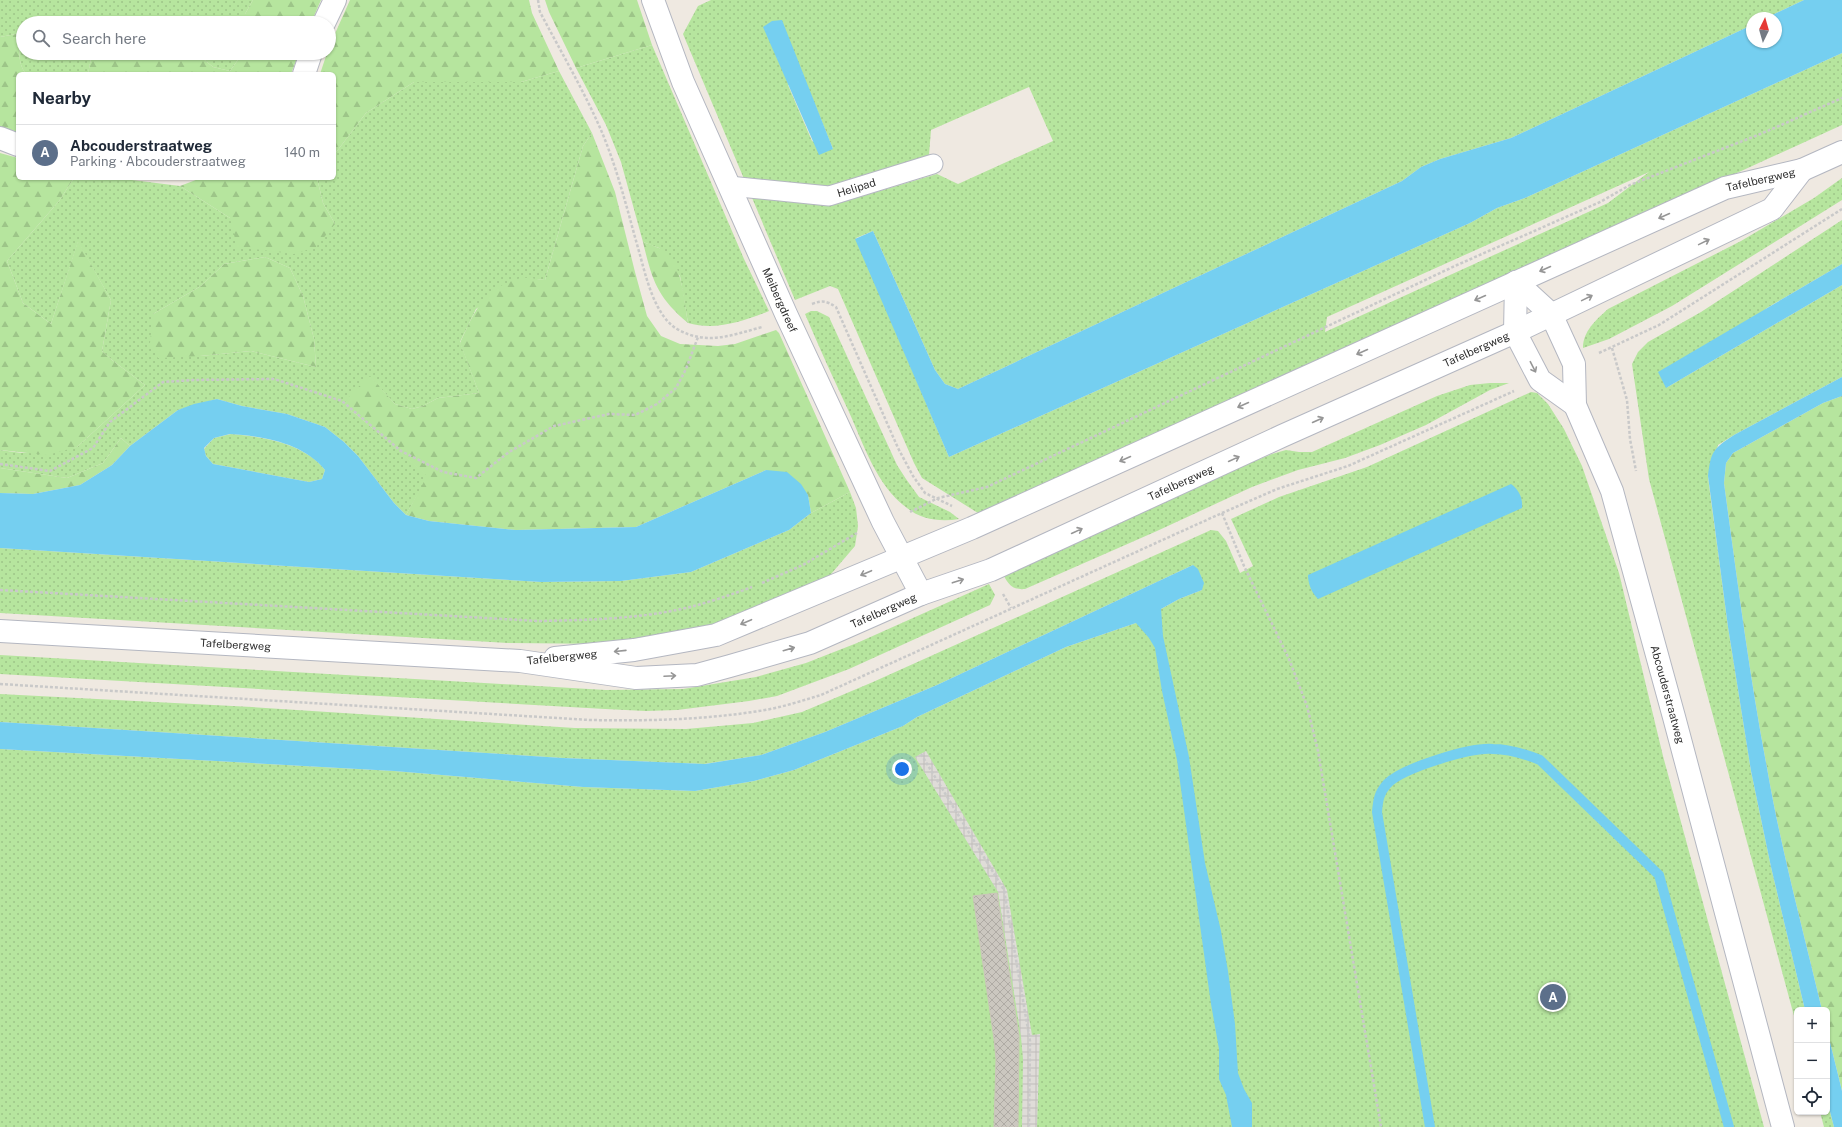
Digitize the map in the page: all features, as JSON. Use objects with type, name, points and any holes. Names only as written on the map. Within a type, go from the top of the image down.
[{"type":"street","points":[[327,16],[335,0]]},
{"type":"street","name":"Meibergdreef","points":[[656,1],[684,82],[786,314],[883,522],[921,594]]},
{"type":"street","points":[[305,72],[309,60]]},
{"type":"street","points":[[0,138],[16,144]]},
{"type":"street","name":"Tafelbergweg","points":[[520,661],[634,650],[716,635],[902,558],[1725,188],[1802,170],[1842,152]]},
{"type":"street","name":"Tafelbergweg","points":[[0,631],[520,661],[636,678],[697,675],[810,643],[921,594],[991,570],[1282,436],[1515,332],[1772,209],[1802,170]]},
{"type":"street","points":[[1516,282],[1515,332],[1540,380],[1575,405]]},
{"type":"street","name":"Abcouderstraatweg","points":[[1516,282],[1552,314],[1574,364],[1575,405],[1612,492],[1674,717],[1783,1127]]},
{"type":"lane","name":"Helipad","points":[[730,186],[829,196],[933,164]]},
{"type":"path","points":[[538,0],[540,12],[601,129],[615,166],[644,271],[660,313],[676,328],[698,337],[720,339],[762,327],[786,314],[820,301],[828,302],[836,308],[898,448],[913,476],[925,493],[938,498]]},
{"type":"path","points":[[761,584],[803,565],[857,533],[938,498],[987,487],[1457,265],[1600,202],[1630,186],[1763,134],[1842,98]]},
{"type":"path","points":[[1574,364],[1660,325],[1842,209]]},
{"type":"path","points":[[0,464],[50,472],[93,448],[110,422],[164,382],[274,379],[342,401],[401,451],[443,472],[476,478],[509,452],[554,426],[609,414],[635,415],[657,404],[676,388],[686,369],[698,337]]},
{"type":"path","points":[[1222,513],[1244,566],[1289,659],[1309,714],[1318,752],[1381,1127]]},
{"type":"path","points":[[0,590],[545,621],[590,620],[655,613],[693,606],[753,587]]},
{"type":"path","points":[[921,754],[1004,890],[1030,1041],[1029,1127]]},
{"type":"green space","points":[[0,0],[253,0],[245,16],[16,16],[16,34],[0,37]]},
{"type":"green space","points":[[253,0],[321,0],[314,16],[245,16]]},
{"type":"green space","points":[[350,0],[529,0],[532,13],[559,71],[521,82],[414,82],[366,113],[336,152],[336,72],[321,72],[325,60],[336,60],[336,31]]},
{"type":"green space","points":[[545,0],[637,0],[652,45],[576,68],[549,12]]},
{"type":"green space","points":[[711,0],[1804,0],[1779,12],[1746,12],[1746,28],[1511,138],[1440,159],[1421,167],[1402,181],[958,389],[945,384],[935,370],[873,231],[856,238],[949,457],[1470,223],[1497,208],[1525,198],[1842,53],[1842,125],[1586,242],[978,513],[922,478],[914,463],[838,289],[830,286],[795,300],[683,34],[698,6]],"holes":[[[805,80],[833,149],[812,141],[788,85]],[[1029,87],[1053,141],[958,184],[937,174],[849,200],[842,183],[929,155],[931,130]],[[1649,172],[1608,203],[1325,332],[1327,317]]]},
{"type":"green space","points":[[16,34],[16,60],[20,60],[25,72],[16,72],[16,131],[0,127],[0,37]]},
{"type":"green space","points":[[652,45],[744,259],[769,311],[730,324],[709,326],[688,323],[680,276],[659,248],[643,242],[621,162],[606,125],[576,68]]},
{"type":"green space","points":[[20,60],[91,60],[88,72],[25,72]]},
{"type":"green space","points":[[91,60],[204,60],[213,67],[230,71],[238,60],[296,60],[292,72],[88,72]]},
{"type":"green space","points":[[204,60],[238,60],[230,71],[213,67]]},
{"type":"green space","points":[[559,71],[592,133],[583,146],[545,280],[522,278],[476,309],[460,342],[479,393],[438,398],[423,406],[412,409],[395,404],[370,377],[343,406],[357,415],[428,476],[406,515],[394,503],[358,456],[344,442],[325,427],[287,414],[242,406],[217,399],[178,410],[130,446],[121,438],[103,463],[67,478],[0,468],[0,450],[22,453],[77,447],[145,385],[102,351],[111,300],[78,242],[51,324],[23,303],[7,261],[59,201],[73,180],[132,180],[180,186],[230,218],[335,224],[323,203],[317,180],[336,180],[336,152],[366,113],[414,82],[521,82]],"holes":[[[265,257],[290,268],[303,296],[314,339],[316,367],[251,351],[200,356],[153,314],[201,286],[224,264]]]},
{"type":"green space","points":[[592,133],[615,192],[647,316],[661,336],[680,344],[718,346],[735,344],[776,330],[779,333],[850,492],[811,513],[808,495],[766,470],[636,527],[516,530],[429,521],[406,515],[427,476],[357,415],[342,406],[351,394],[370,376],[395,404],[412,409],[423,406],[438,398],[479,393],[460,343],[470,321],[489,294],[508,282],[521,278],[545,280],[583,146]]},
{"type":"green space","points":[[0,153],[16,157],[16,180],[73,180],[59,201],[7,261],[23,303],[51,324],[78,241],[111,300],[102,351],[145,385],[77,447],[47,455],[0,450]]},
{"type":"green space","points":[[1842,178],[1842,200],[1672,306],[1609,339],[1583,348],[1585,336],[1591,326],[1608,309],[1741,241],[1814,198]]},
{"type":"green space","points":[[196,180],[317,180],[323,203],[335,224],[316,247],[294,254],[237,247],[230,218],[180,186]]},
{"type":"green space","points":[[1842,220],[1842,264],[1767,308],[1666,388],[1842,285],[1842,377],[1718,445],[1708,476],[1728,627],[1751,771],[1771,867],[1804,1007],[1794,1007],[1794,1016],[1649,479],[1632,364],[1638,352],[1648,342],[1701,312]]},
{"type":"green space","points":[[643,242],[668,254],[677,267],[688,323],[669,305],[657,287],[649,267]]},
{"type":"green space","points":[[265,257],[290,268],[303,296],[314,339],[316,367],[251,351],[158,358],[150,343],[153,314],[201,286],[224,264]]},
{"type":"green space","points":[[811,311],[817,311],[829,317],[897,465],[906,479],[919,497],[950,512],[959,519],[939,520],[925,518],[907,508],[896,499],[887,488],[872,464],[810,326],[805,314]]},
{"type":"green space","points":[[1509,383],[1490,390],[1426,425],[1380,445],[1345,458],[1298,470],[1252,487],[1025,589],[1012,587],[1004,576],[1218,476],[1272,454],[1286,450],[1312,452],[1437,396],[1470,385]]},
{"type":"green space","points":[[1531,392],[1537,393],[1548,404],[1564,429],[1582,466],[1619,573],[1663,756],[1764,1127],[0,1127],[0,749],[394,771],[583,787],[695,791],[754,781],[794,770],[903,726],[917,717],[1066,647],[1136,623],[1179,599],[1202,590],[1193,565],[937,685],[825,732],[761,755],[704,764],[563,758],[0,722],[0,694],[252,707],[575,728],[686,729],[753,723],[802,712],[873,682],[1211,530],[1218,531],[1226,541],[1240,573],[1253,566],[1231,519],[1279,497],[1367,467]]},
{"type":"green space","points":[[1842,396],[1842,1091],[1830,1042],[1830,1007],[1821,1007],[1773,798],[1749,661],[1724,483],[1726,463],[1733,453],[1823,403]]},
{"type":"green space","points":[[231,434],[256,437],[282,443],[306,453],[325,470],[322,479],[309,482],[213,464],[206,456],[204,449],[214,438]]},
{"type":"green space","points":[[121,438],[130,446],[112,465],[80,485],[33,494],[0,493],[0,468],[67,478],[103,463]]},
{"type":"green space","points":[[850,492],[856,508],[858,526],[855,546],[826,580],[698,630],[612,644],[508,643],[0,613],[0,548],[541,582],[621,581],[691,572],[789,530],[811,513]]},
{"type":"green space","points":[[989,584],[995,595],[990,605],[849,669],[777,696],[677,710],[646,711],[605,709],[0,674],[0,655],[606,690],[683,689],[756,677],[806,663],[857,643]]},
{"type":"green space","points":[[1830,1112],[1834,1127],[1824,1127],[1821,1115],[1830,1115]]},
{"type":"shaded area","points":[[926,751],[1007,890],[1032,1035],[1040,1034],[1037,1127],[1022,1127],[1023,1059],[1021,1037],[998,892],[915,757]]},
{"type":"water","points":[[1804,0],[1842,0],[1842,53],[1525,198],[1497,208],[1470,223],[949,457],[855,239],[873,231],[935,370],[945,384],[958,389],[1402,181],[1421,167],[1440,159],[1511,138],[1746,28],[1746,48],[1782,48],[1782,12],[1779,12]]},
{"type":"water","points":[[782,20],[833,149],[819,155],[763,27],[772,21]]},
{"type":"water","points":[[1842,264],[1842,285],[1666,388],[1658,372]]},
{"type":"water","points":[[1842,377],[1842,396],[1823,403],[1733,453],[1726,463],[1724,483],[1749,661],[1773,798],[1821,1007],[1804,1007],[1771,867],[1751,771],[1728,627],[1708,476],[1710,461],[1714,451],[1734,435]]},
{"type":"water","points":[[217,399],[242,406],[287,414],[325,427],[344,442],[358,456],[394,503],[406,515],[429,521],[516,530],[636,527],[766,470],[787,472],[801,484],[808,495],[811,513],[789,530],[691,572],[621,581],[541,582],[0,548],[0,493],[33,494],[80,485],[112,465],[130,446],[178,410],[194,404]],"holes":[[[230,434],[269,439],[294,447],[306,453],[325,470],[322,479],[309,482],[213,464],[206,456],[204,448],[214,438]]]},
{"type":"water","points":[[1511,484],[1520,494],[1522,508],[1318,599],[1312,591],[1308,575]]},
{"type":"water","points":[[1193,565],[1198,569],[1204,583],[1202,590],[1179,599],[1161,609],[1163,636],[1189,757],[1205,863],[1221,931],[1235,1024],[1238,1073],[1244,1089],[1252,1103],[1252,1127],[1232,1127],[1226,1095],[1219,1079],[1219,1049],[1211,1004],[1177,760],[1162,691],[1155,648],[1149,638],[1136,623],[1066,647],[917,717],[903,726],[794,770],[754,781],[695,791],[583,787],[394,771],[0,749],[0,722],[563,758],[705,764],[761,755],[825,732],[937,685]]},
{"type":"water","points":[[1830,1042],[1842,1091],[1842,1127],[1834,1127],[1830,1112]]},
{"type":"building","points":[[997,893],[1019,1036],[1018,1127],[994,1127],[996,1059],[973,896]]},
{"type":"waterway","points":[[1430,1127],[1377,812],[1378,804],[1379,797],[1384,787],[1395,778],[1421,765],[1469,751],[1483,749],[1517,752],[1540,760],[1659,875],[1729,1127]]},
{"type":"place","name":"Abcouderstraatweg","points":[[1553,997]]}]
